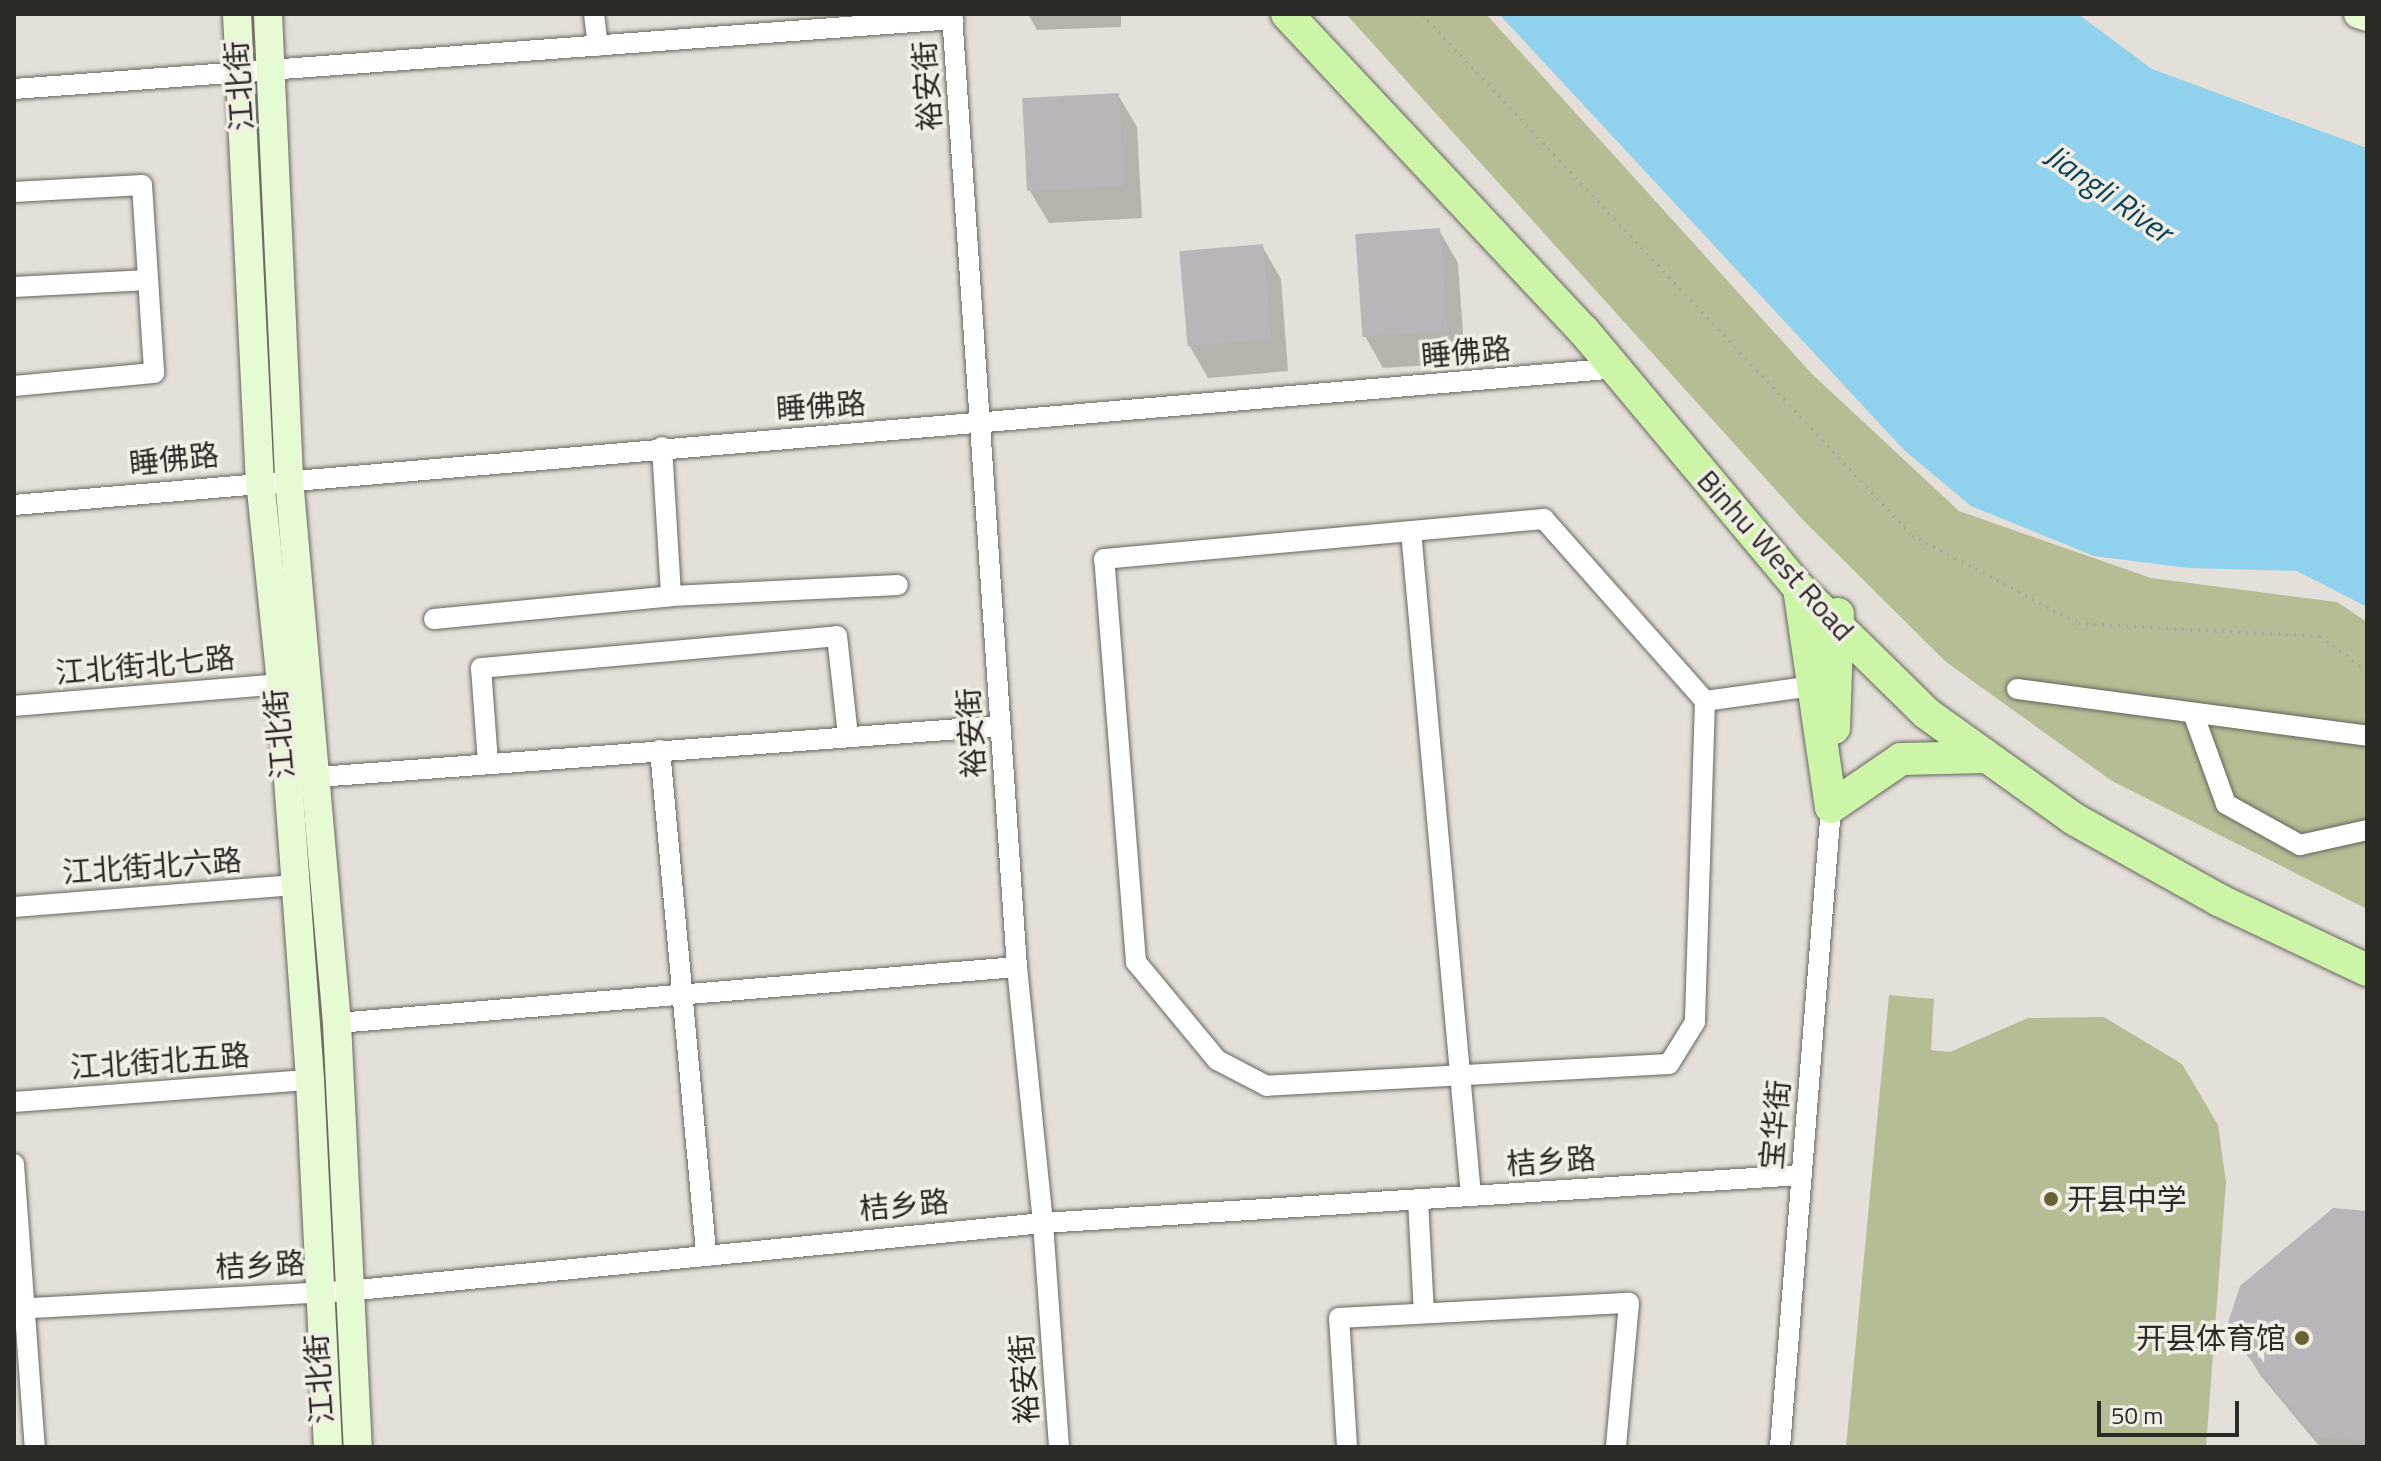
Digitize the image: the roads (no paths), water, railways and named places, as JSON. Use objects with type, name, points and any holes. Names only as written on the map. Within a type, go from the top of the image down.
[{"type":"main road","name":"江北街","points":[[237,14],[243,73],[260,480],[281,684],[310,1080],[334,1292],[358,1447]]},
{"type":"main road","name":"江北街","points":[[268,14],[274,70],[289,479],[318,777],[337,1023],[334,1292],[328,1447]]},
{"type":"main road","name":"Binhu West Road","points":[[1287,14],[1584,331],[1623,368],[1799,588],[1838,616]]},
{"type":"main road","name":"Binhu West Road","points":[[1309,14],[1838,616],[1987,757],[2074,819],[2219,900],[2367,970]]},
{"type":"main road","points":[[2358,14],[2367,17]]},
{"type":"main road","points":[[1799,588],[1831,807]]},
{"type":"main road","points":[[1831,807],[1838,616]]},
{"type":"main road","name":"Binhu West Road","points":[[1954,724],[2082,806],[2225,887],[2367,952]]},
{"type":"main road","points":[[1831,807],[1890,743],[1954,724]]},
{"type":"main road","points":[[1831,807],[1901,759],[1987,757]]},
{"type":"street","points":[[594,14],[598,46]]},
{"type":"street","points":[[14,89],[952,17]]},
{"type":"street","name":"裕安街","points":[[952,17],[1017,967],[1043,1223],[1059,1447]]},
{"type":"street","points":[[14,192],[142,185],[154,373],[14,386]]},
{"type":"street","points":[[14,287],[148,280]]},
{"type":"street","name":"睡佛路","points":[[14,505],[260,480],[979,425],[1623,368]]},
{"type":"street","points":[[662,447],[671,596]]},
{"type":"street","points":[[1544,519],[1705,701],[1695,1022],[1669,1064],[1267,1086],[1217,1060],[1136,962],[1104,559],[1411,531],[1544,519]]},
{"type":"street","points":[[1411,531],[1463,1075],[1471,1196]]},
{"type":"street","points":[[434,619],[671,596],[898,585]]},
{"type":"street","points":[[488,763],[481,668],[837,636],[848,735]]},
{"type":"street","name":"江北街北七路","points":[[14,706],[281,684]]},
{"type":"street","points":[[1705,701],[1813,686]]},
{"type":"street","points":[[2017,689],[2367,736]]},
{"type":"street","points":[[2193,713],[2226,804],[2300,845],[2367,830]]},
{"type":"street","points":[[318,777],[1000,726]]},
{"type":"street","points":[[660,750],[706,1252]]},
{"type":"street","name":"宝华街","points":[[1780,1447],[1831,807]]},
{"type":"street","name":"江北街北六路","points":[[14,907],[294,885]]},
{"type":"street","points":[[337,1023],[1017,967]]},
{"type":"street","name":"江北街北五路","points":[[14,1102],[310,1080]]},
{"type":"street","points":[[14,1164],[20,1309],[35,1447]]},
{"type":"street","name":"桔乡路","points":[[20,1309],[334,1292],[706,1252],[1043,1223],[1801,1175]]},
{"type":"street","points":[[1418,1200],[1424,1313]]},
{"type":"street","points":[[1347,1447],[1339,1318],[1629,1303],[1616,1447]]},
{"type":"water","name":"Jiangli River","points":[[1499,14],[2078,14],[2152,69],[2367,148],[2367,607],[2297,571],[2188,568],[2094,556],[1971,506],[1904,450]]},
{"type":"place","name":"开县中学","points":[[2051,1199]]},
{"type":"place","name":"开县体育馆","points":[[2302,1338]]}]
